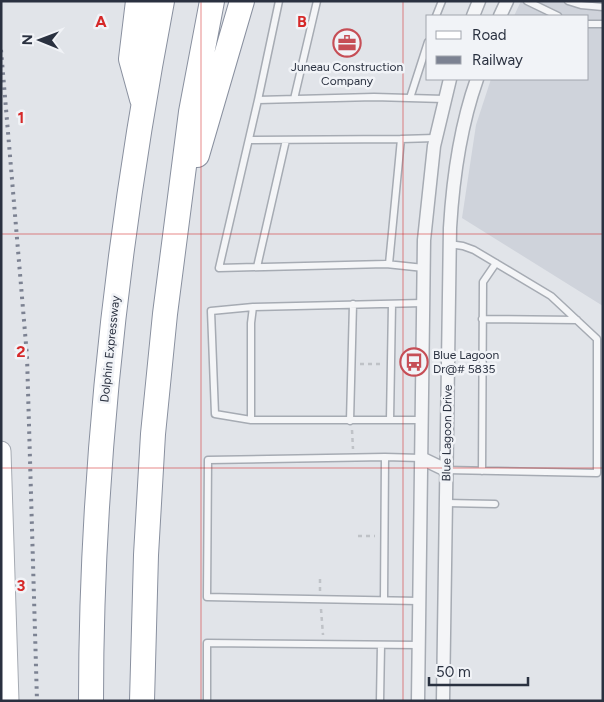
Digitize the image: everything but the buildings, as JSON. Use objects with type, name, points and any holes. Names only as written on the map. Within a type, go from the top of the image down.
[{"type":"highway","points":[[138,1],[130,60],[143,103]]},
{"type":"highway","name":"Dolphin Expressway","points":[[91,701],[96,508],[105,394],[122,246],[143,103],[162,1]]},
{"type":"highway","points":[[142,701],[146,546],[153,434],[165,314],[191,112],[212,1]]},
{"type":"highway","points":[[177,224],[242,1]]},
{"type":"main road","points":[[1,451],[9,701]]},
{"type":"street","points":[[473,15],[479,1]]},
{"type":"street","points":[[500,15],[507,1]]},
{"type":"street","name":"Blue Lagoon Drive","points":[[418,701],[423,303],[426,216],[435,138],[450,80]]},
{"type":"street","name":"Blue Lagoon Drive","points":[[443,701],[449,244],[455,170],[476,80]]},
{"type":"street","points":[[421,458],[446,470]]},
{"type":"lane","points":[[279,1],[219,268],[388,264],[424,268]]},
{"type":"lane","points":[[294,99],[317,1]]},
{"type":"lane","points":[[436,15],[442,1]]},
{"type":"lane","points":[[527,1],[556,15]]},
{"type":"lane","points":[[568,1],[581,5],[603,6]]},
{"type":"lane","points":[[589,24],[603,24]]},
{"type":"lane","points":[[410,98],[426,48]]},
{"type":"lane","points":[[258,100],[374,97],[444,99]]},
{"type":"lane","points":[[248,140],[435,138]]},
{"type":"lane","points":[[388,264],[401,139]]},
{"type":"lane","points":[[257,267],[286,140]]},
{"type":"lane","points":[[446,470],[596,473],[597,339],[551,296],[474,250],[449,244]]},
{"type":"lane","points":[[482,471],[483,282],[496,263]]},
{"type":"lane","points":[[422,420],[251,420],[215,414],[211,312],[254,307],[423,303]]},
{"type":"lane","points":[[351,420],[353,304]]},
{"type":"lane","points":[[390,420],[392,304]]},
{"type":"lane","points":[[251,420],[251,323],[254,307]]},
{"type":"lane","points":[[482,319],[577,320]]},
{"type":"lane","points":[[384,600],[385,457]]},
{"type":"lane","points":[[419,601],[207,597],[208,460],[421,458]]},
{"type":"lane","points":[[446,503],[495,504]]},
{"type":"lane","points":[[206,701],[207,643],[419,646]]},
{"type":"lane","points":[[380,701],[381,645]]},
{"type":"path","points":[[352,364],[391,364]]},
{"type":"path","points":[[351,420],[353,458]]},
{"type":"path","points":[[358,536],[384,536]]},
{"type":"shaded area","points":[[521,1],[603,1],[603,306],[462,218],[476,125],[491,80],[589,80],[589,15],[514,15]]},
{"type":"railway","points":[[1,50],[27,356],[37,701]]},
{"type":"place","name":"Juneau Construction Company","points":[[347,43]]},
{"type":"place","name":"Blue Lagoon Dr@# 5835","points":[[414,362]]}]
